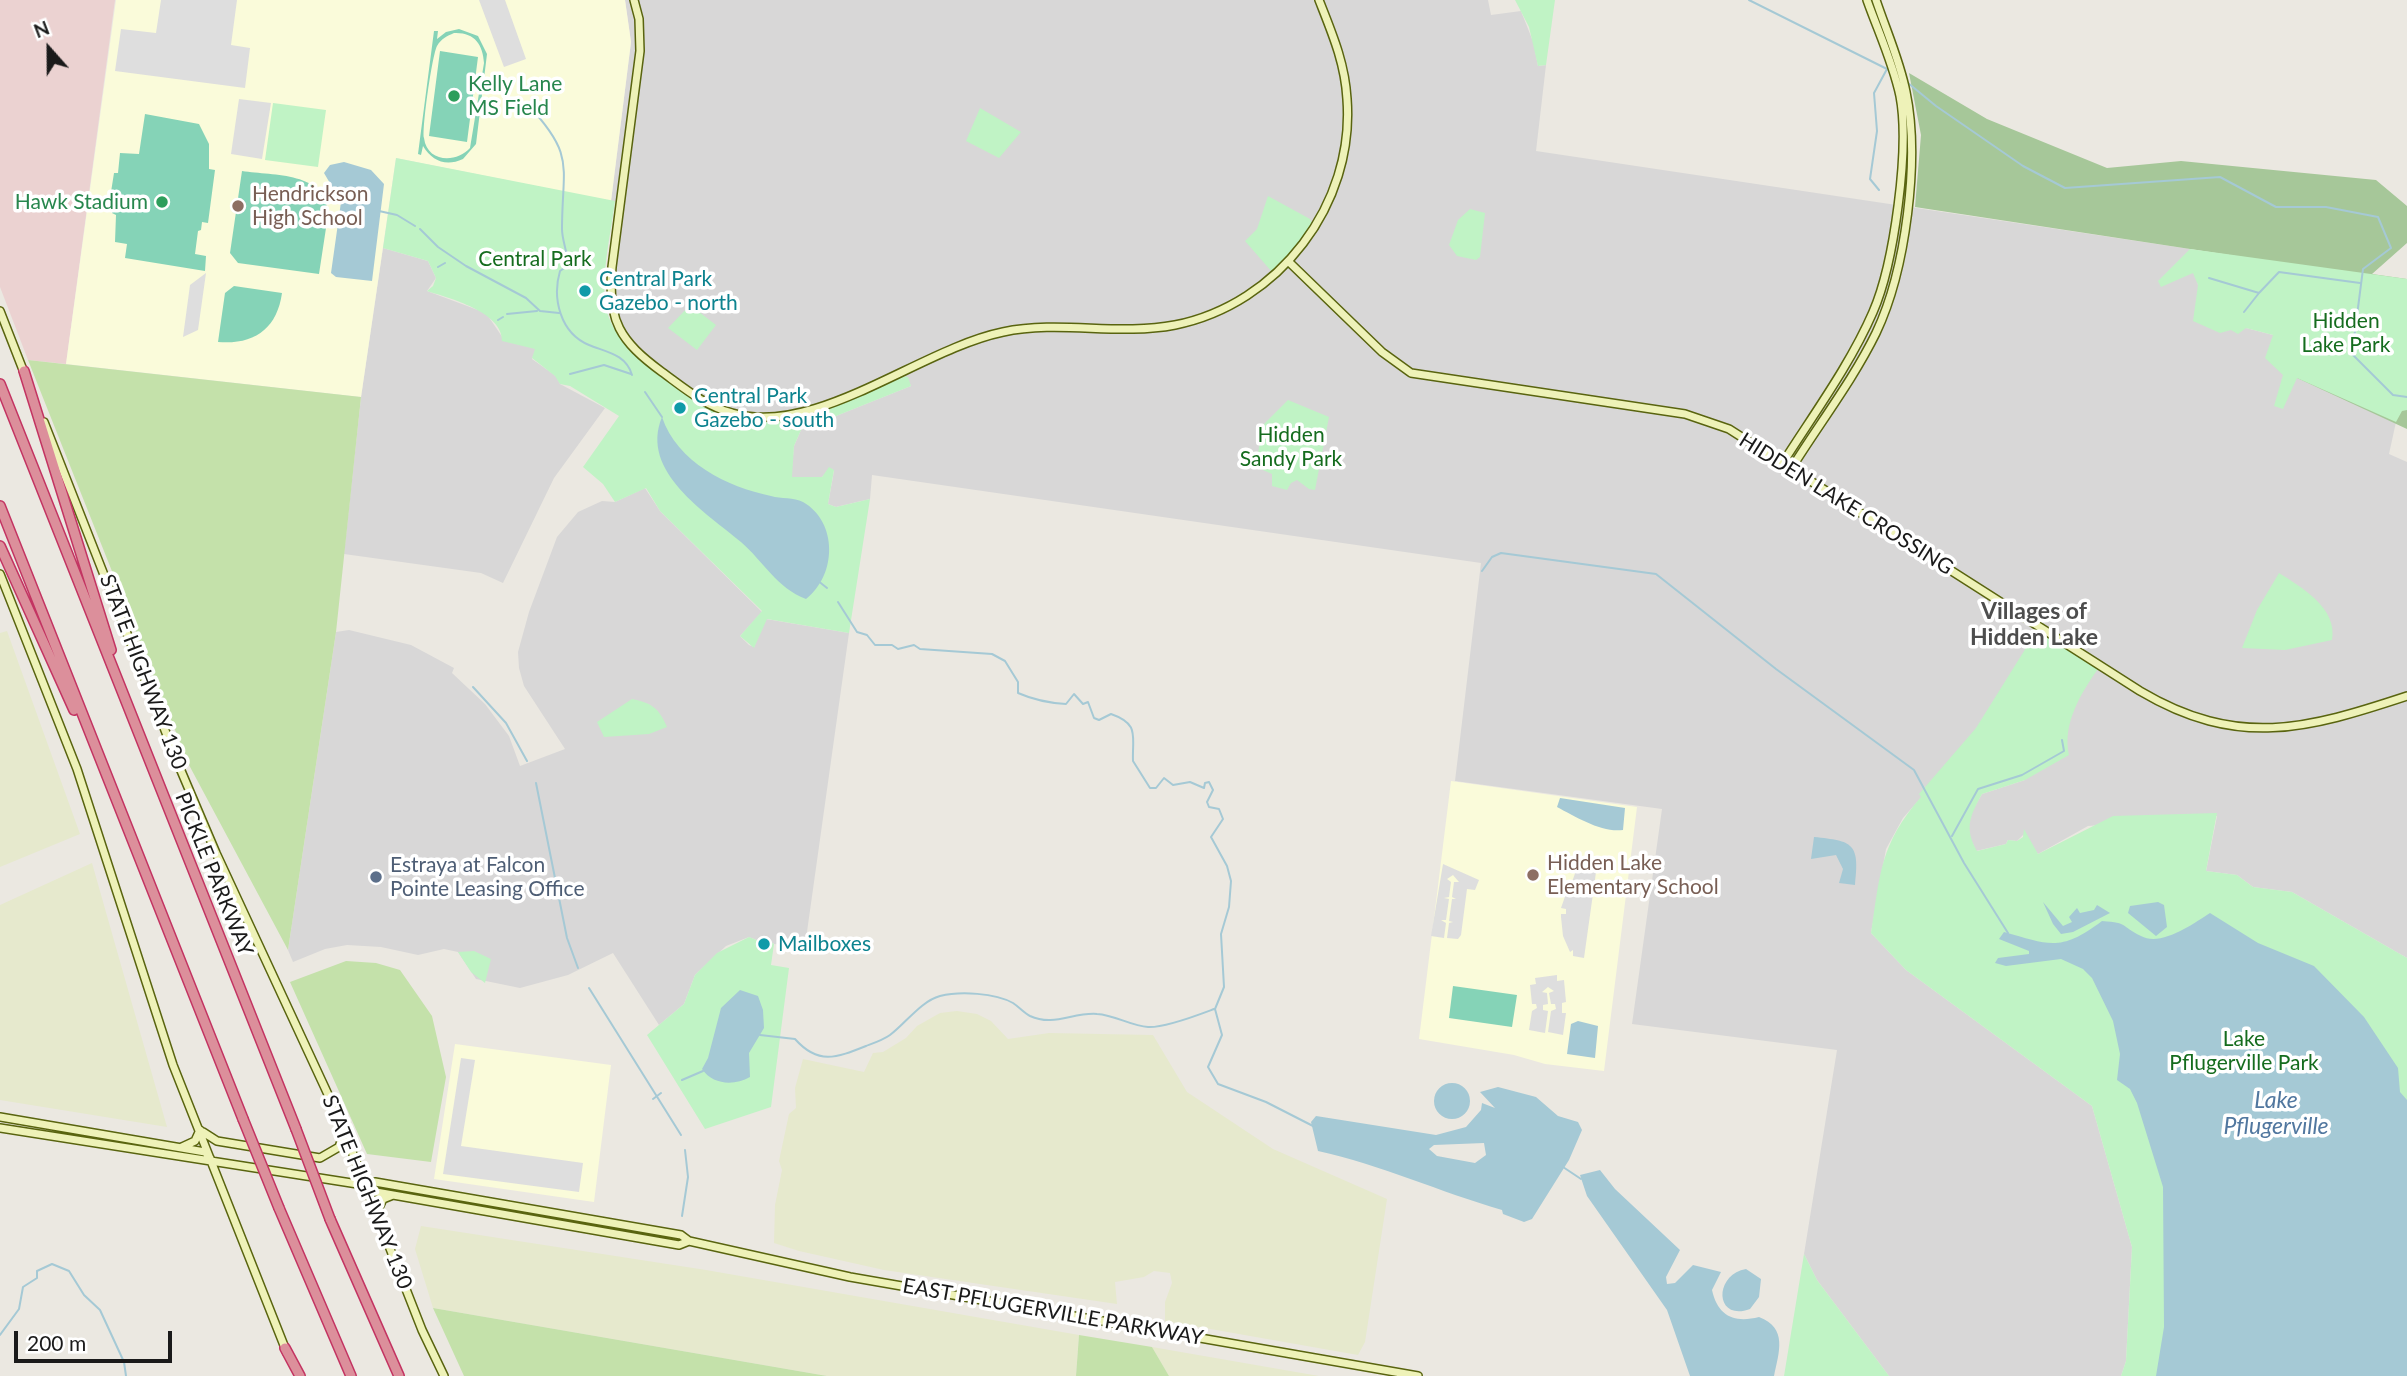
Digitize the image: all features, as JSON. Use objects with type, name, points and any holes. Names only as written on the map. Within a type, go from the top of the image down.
[{"type":"highway","points":[[24,371],[135,725]]},
{"type":"highway","name":"PICKLE PARKWAY","points":[[0,384],[330,1219],[399,1376]]},
{"type":"highway","points":[[0,506],[243,1119],[351,1376]]},
{"type":"highway","points":[[0,546],[124,821]]},
{"type":"highway","points":[[285,1348],[298,1376]]},
{"type":"street","points":[[634,0],[639,19],[640,51],[612,267],[611,309],[632,348],[715,407],[746,417],[791,415],[837,400],[978,339],[1009,331],[1046,326],[1140,328],[1177,324],[1232,304],[1254,292],[1289,262],[1331,196],[1342,159],[1347,128],[1344,69],[1319,0]]},
{"type":"street","points":[[1791,469],[1866,352],[1896,279],[1914,161],[1906,89],[1878,19],[1867,0]]},
{"type":"street","points":[[1782,464],[1861,338],[1881,293],[1903,157],[1900,97],[1878,19],[1876,0]]},
{"type":"street","name":"HIDDEN LAKE CROSSING","points":[[1289,262],[1382,352],[1412,373],[1698,417],[1729,430],[2138,690],[2198,718],[2247,728],[2295,728],[2332,720],[2407,696]]},
{"type":"street","name":"STATE HIGHWAY 130","points":[[0,311],[190,791],[344,1133],[422,1330],[444,1376]]},
{"type":"street","points":[[0,574],[77,769],[169,1054],[285,1348]]},
{"type":"street","name":"EAST PFLUGERVILLE PARKWAY","points":[[0,1117],[205,1152],[213,1161]]},
{"type":"street","name":"EAST PFLUGERVILLE PARKWAY","points":[[0,1128],[204,1162],[213,1161],[365,1185],[376,1192],[679,1245],[689,1241]]},
{"type":"street","points":[[66,1139],[68,1129]]},
{"type":"street","points":[[200,1129],[217,1141],[320,1158],[339,1147],[344,1133]]},
{"type":"street","points":[[178,1148],[192,1143],[200,1129]]},
{"type":"street","name":"EAST PFLUGERVILLE PARKWAY","points":[[365,1185],[375,1182],[578,1216],[681,1235],[689,1241],[850,1277],[1418,1376]]},
{"type":"street","points":[[376,1214],[383,1199],[395,1194]]},
{"type":"street","points":[[507,1214],[527,1213],[567,1220],[578,1216]]},
{"type":"shaded area","points":[[0,0],[115,0],[66,364],[28,360],[0,287]]},
{"type":"shaded area","name":"Hendrickson High School","points":[[116,0],[625,0],[631,42],[611,201],[396,158],[361,397],[66,364]]},
{"type":"shaded area","points":[[161,0],[237,0],[231,45],[250,48],[245,88],[115,71],[121,29],[156,33]]},
{"type":"shaded area","points":[[479,0],[505,0],[526,59],[504,67]]},
{"type":"shaded area","points":[[625,0],[1488,0],[1491,15],[1521,11],[1534,44],[1538,66],[1546,65],[1536,151],[2190,249],[2198,285],[2246,328],[2273,335],[2297,378],[2396,422],[2389,454],[2407,462],[2407,958],[2292,892],[2253,887],[2237,875],[2206,871],[2217,816],[2088,826],[2038,854],[2023,835],[2017,841],[2008,840],[2006,844],[1976,851],[1970,838],[1967,820],[1982,794],[2025,780],[1958,756],[1903,818],[1886,849],[1871,933],[1906,970],[2092,1106],[2132,1247],[2126,1361],[2121,1376],[1889,1376],[1817,1280],[1804,1254],[1837,1050],[1632,1024],[1662,809],[1455,781],[1481,563],[872,475],[870,499],[836,507],[828,504],[834,471],[830,468],[822,477],[791,477],[794,446],[801,430],[911,386],[905,376],[811,415],[793,420],[757,422],[740,420],[706,407],[635,355],[616,333],[605,302],[615,202],[611,201],[631,42]]},
{"type":"shaded area","points":[[239,99],[271,103],[262,159],[231,154]]},
{"type":"shaded area","points":[[383,248],[428,261],[436,278],[427,291],[486,313],[503,338],[536,349],[532,359],[556,376],[560,384],[605,408],[554,478],[503,583],[481,573],[344,554],[361,397]]},
{"type":"shaded area","points":[[206,273],[198,330],[183,337],[190,285]]},
{"type":"shaded area","points":[[645,488],[660,511],[762,612],[740,636],[749,645],[754,647],[766,619],[849,633],[805,946],[774,944],[767,939],[759,941],[749,937],[726,946],[695,975],[684,1004],[659,1025],[613,953],[568,975],[520,988],[476,979],[458,952],[444,949],[418,955],[381,947],[347,945],[325,949],[293,962],[288,950],[336,632],[349,630],[411,645],[454,668],[452,673],[485,704],[509,736],[520,766],[565,749],[524,686],[519,668],[518,652],[529,612],[557,537],[578,512],[602,501],[615,502]]},
{"type":"shaded area","points":[[7,631],[80,834],[0,867],[0,633]]},
{"type":"shaded area","name":"Hidden Lake Elementary School","points":[[1451,781],[1637,807],[1604,1071],[1545,1064],[1514,1055],[1419,1039]]},
{"type":"shaded area","points":[[1587,856],[1598,858],[1584,958],[1573,956],[1573,950],[1570,952],[1563,936],[1561,917],[1561,914],[1566,914],[1566,909],[1561,908],[1567,891],[1572,884],[1576,885],[1572,882],[1579,862],[1586,863]]},
{"type":"shaded area","points":[[92,863],[167,1127],[0,1100],[0,905]]},
{"type":"shaded area","points":[[1443,864],[1479,880],[1475,890],[1467,889],[1461,935],[1458,939],[1447,938],[1449,923],[1453,922],[1449,921],[1452,899],[1456,899],[1452,897],[1454,882],[1459,882],[1453,875],[1447,879],[1451,882],[1449,897],[1444,898],[1449,899],[1446,920],[1441,920],[1446,923],[1444,938],[1431,936]]},
{"type":"shaded area","points":[[1557,975],[1557,981],[1564,980],[1566,1002],[1562,1003],[1562,1013],[1566,1013],[1563,1035],[1548,1032],[1551,1011],[1556,1009],[1555,1004],[1551,1004],[1549,993],[1554,991],[1548,987],[1542,992],[1547,993],[1548,1004],[1543,1005],[1543,1010],[1548,1011],[1545,1033],[1529,1030],[1532,1011],[1537,1008],[1536,1004],[1532,1004],[1530,985],[1536,984],[1535,978]]},
{"type":"shaded area","points":[[957,1011],[977,1014],[991,1021],[1008,1039],[1049,1033],[1153,1035],[1187,1092],[1273,1149],[1387,1199],[1365,1342],[1358,1355],[1165,1321],[1165,1302],[1172,1283],[1170,1273],[1154,1271],[1144,1277],[1115,1282],[1117,1304],[884,1270],[774,1243],[775,1205],[782,1170],[779,1161],[789,1114],[796,1108],[795,1088],[803,1059],[864,1072],[873,1053],[883,1052],[906,1038],[917,1026],[940,1013]]},
{"type":"shaded area","points":[[455,1044],[611,1065],[594,1202],[434,1179]]},
{"type":"shaded area","points":[[461,1058],[475,1060],[461,1146],[583,1163],[579,1192],[443,1174]]},
{"type":"shaded area","points":[[421,1226],[706,1270],[1079,1335],[1076,1376],[827,1376],[433,1308],[415,1249]]},
{"type":"shaded area","points":[[1152,1347],[1319,1376],[1169,1376]]},
{"type":"green space","points":[[1515,0],[1555,0],[1546,65],[1538,66],[1529,27]]},
{"type":"green space","points":[[459,29],[478,36],[487,54],[476,144],[463,159],[451,162],[435,159],[423,146],[421,155],[418,154],[434,31],[438,31],[437,39],[446,32]],"holes":[[[461,33],[476,40],[482,50],[484,63],[470,148],[458,156],[443,158],[431,152],[424,138],[428,92],[437,46],[449,35]]]},
{"type":"green space","name":"Kelly Lane MS Field","points":[[440,51],[478,57],[467,142],[429,136]]},
{"type":"green space","points":[[1909,73],[1987,119],[2107,168],[2181,161],[2376,180],[2407,206],[2407,243],[2372,274],[2407,279],[2407,429],[2297,378],[2249,258],[1915,207],[1921,135]]},
{"type":"green space","points":[[273,103],[326,110],[318,167],[265,160]]},
{"type":"green space","points":[[980,108],[1021,132],[999,158],[966,141]]},
{"type":"green space","name":"Hawk Stadium","points":[[145,114],[199,124],[209,144],[209,169],[215,170],[208,223],[202,222],[201,230],[198,231],[195,254],[206,256],[205,271],[125,258],[127,244],[115,242],[116,215],[112,213],[115,193],[111,192],[114,173],[118,173],[120,153],[139,154]]},
{"type":"green space","name":"Central Park","points":[[396,158],[615,201],[605,277],[605,302],[611,323],[629,348],[653,370],[688,395],[719,411],[748,419],[775,420],[803,415],[902,376],[908,377],[911,386],[801,430],[794,446],[792,477],[822,477],[829,467],[834,470],[828,504],[836,507],[870,499],[849,633],[767,619],[754,648],[740,636],[762,611],[660,511],[646,488],[615,502],[603,484],[583,467],[619,416],[570,386],[560,384],[555,376],[532,358],[535,349],[502,341],[500,331],[485,314],[461,302],[427,291],[436,278],[428,261],[383,248]]},
{"type":"green space","points":[[242,171],[297,178],[319,190],[328,215],[319,274],[238,263],[230,253]]},
{"type":"green space","points":[[1268,196],[1310,219],[1312,223],[1292,251],[1272,272],[1245,241],[1257,229]]},
{"type":"green space","points":[[1470,209],[1485,213],[1480,257],[1476,260],[1457,256],[1449,245],[1458,220]]},
{"type":"green space","name":"Hidden Lake Park","points":[[2190,249],[2407,279],[2407,410],[2402,411],[2396,422],[2297,378],[2283,409],[2274,406],[2283,375],[2265,358],[2273,335],[2246,328],[2238,334],[2231,330],[2220,333],[2193,321],[2198,285],[2193,273],[2161,287],[2158,281]]},
{"type":"green space","points":[[234,286],[282,293],[279,306],[275,316],[262,332],[242,341],[218,342],[225,293]]},
{"type":"green space","points":[[690,305],[716,325],[697,350],[668,328]]},
{"type":"green space","points":[[28,360],[361,397],[336,632],[288,950],[189,765]]},
{"type":"green space","name":"Hidden Sandy Park","points":[[1288,400],[1329,417],[1315,490],[1297,480],[1291,483],[1287,490],[1272,486],[1272,474],[1256,467],[1262,426]]},
{"type":"green space","points":[[2279,573],[2307,592],[2324,608],[2332,629],[2332,640],[2285,650],[2242,648],[2257,610]]},
{"type":"green space","name":"Lake Pflugerville Park","points":[[2040,632],[2098,669],[2074,709],[2068,732],[2069,755],[2025,780],[1982,794],[1970,822],[1977,851],[2006,844],[2008,840],[2017,841],[2023,837],[2024,829],[2038,854],[2113,816],[2217,813],[2206,871],[2237,875],[2253,887],[2292,892],[2407,958],[2407,1376],[2121,1376],[2126,1361],[2132,1247],[2092,1106],[1906,970],[1871,933],[1884,860],[1897,830],[1921,797],[1919,794],[1976,728],[2034,635]]},
{"type":"green space","points":[[632,699],[654,707],[667,727],[649,734],[604,737],[597,722]]},
{"type":"green space","points":[[749,937],[759,941],[767,939],[774,944],[771,965],[789,968],[771,1107],[705,1129],[647,1035],[684,1004],[695,975],[717,953]]},
{"type":"green space","points":[[474,951],[491,959],[485,983],[471,972],[458,952]]},
{"type":"green space","points":[[346,961],[376,963],[400,970],[432,1016],[446,1077],[431,1162],[367,1154],[290,982]]},
{"type":"green space","points":[[1453,986],[1517,995],[1512,1027],[1449,1018]]},
{"type":"green space","points":[[1804,1254],[1817,1280],[1889,1376],[1784,1376]]},
{"type":"green space","points":[[433,1308],[827,1376],[464,1376]]},
{"type":"green space","points":[[1079,1335],[1152,1347],[1169,1376],[1076,1376]]},
{"type":"water","points":[[344,162],[371,170],[384,184],[372,281],[336,277],[331,273],[341,202],[324,173],[330,165]]},
{"type":"water","points":[[662,417],[679,447],[706,470],[754,492],[799,500],[823,522],[828,535],[828,563],[824,577],[806,599],[778,581],[749,549],[680,489],[660,456],[657,437]]},
{"type":"water","points":[[1560,798],[1625,808],[1623,830],[1598,827],[1557,807]]},
{"type":"water","points":[[1814,837],[1838,840],[1851,847],[1856,860],[1855,885],[1839,883],[1843,869],[1836,855],[1811,859]]},
{"type":"water","points":[[2043,902],[2063,926],[2072,922],[2069,917],[2077,908],[2080,913],[2094,910],[2097,905],[2110,913],[2073,932],[2061,934]]},
{"type":"water","points":[[2158,902],[2164,905],[2167,927],[2156,936],[2128,913],[2130,906]]},
{"type":"water","name":"Lake Pflugerville","points":[[2210,913],[2258,943],[2314,966],[2364,1017],[2398,1068],[2400,1092],[2407,1100],[2407,1376],[2156,1376],[2164,1327],[2163,1187],[2137,1103],[2130,1089],[2117,1080],[2120,1054],[2113,1021],[2092,978],[2083,969],[2061,959],[2006,966],[1995,963],[1998,958],[2029,954],[2029,951],[1999,939],[2004,932],[2044,942],[2065,942],[2102,921],[2121,924],[2141,936],[2158,939],[2177,933]]},
{"type":"water","points":[[740,990],[758,996],[763,1010],[764,1028],[749,1053],[750,1077],[731,1083],[718,1081],[702,1069],[708,1058],[721,1008]]},
{"type":"water","points":[[1578,1021],[1598,1026],[1595,1058],[1567,1054],[1571,1024]]},
{"type":"water","points":[[1452,1083],[1465,1088],[1470,1101],[1465,1114],[1452,1119],[1439,1114],[1434,1101],[1439,1088]]},
{"type":"water","points":[[1498,1087],[1536,1097],[1558,1116],[1578,1122],[1582,1130],[1569,1160],[1532,1219],[1524,1222],[1503,1214],[1502,1210],[1318,1151],[1311,1122],[1316,1116],[1436,1135],[1466,1127],[1481,1110],[1482,1103],[1495,1108],[1480,1092]],"holes":[[[1484,1143],[1486,1155],[1475,1163],[1437,1156],[1429,1149],[1434,1145]]]},
{"type":"water","points":[[1600,1170],[1615,1189],[1680,1250],[1666,1277],[1667,1284],[1675,1283],[1693,1265],[1721,1272],[1712,1290],[1723,1312],[1742,1319],[1759,1317],[1774,1327],[1778,1334],[1779,1350],[1774,1376],[1690,1376],[1667,1310],[1587,1196],[1580,1175]]},
{"type":"water","points":[[1746,1269],[1761,1279],[1759,1297],[1750,1309],[1730,1309],[1722,1296],[1724,1288],[1735,1273]]},
{"type":"waterway","points":[[1749,0],[1889,70]]},
{"type":"waterway","points":[[1879,190],[1870,179],[1877,131],[1874,93],[1887,69]]},
{"type":"waterway","points":[[1908,83],[1936,106],[2023,166],[2065,188],[2220,177],[2276,207],[2326,207],[2378,217],[2391,248],[2363,269],[2352,354],[2393,395],[2407,397]]},
{"type":"waterway","points":[[528,105],[554,137],[563,162],[562,229],[567,266],[560,271],[558,281],[561,314],[571,332],[579,339],[620,358],[632,375]]},
{"type":"waterway","points":[[379,211],[397,215],[415,226]]},
{"type":"waterway","points":[[420,229],[438,247],[466,266],[526,298],[540,311],[559,313]]},
{"type":"waterway","points":[[438,267],[445,263]]},
{"type":"waterway","points":[[2209,278],[2259,293],[2279,272],[2360,283]]},
{"type":"waterway","points":[[2244,312],[2259,293]]},
{"type":"waterway","points":[[507,314],[537,311]]},
{"type":"waterway","points":[[498,320],[503,317]]},
{"type":"waterway","points":[[570,374],[604,365],[631,374]]},
{"type":"waterway","points":[[645,392],[662,417]]},
{"type":"waterway","points":[[1482,571],[1492,557],[1501,553],[1656,574],[1776,669],[1914,770],[1964,863],[2008,933]]},
{"type":"waterway","points":[[817,580],[827,588]]},
{"type":"waterway","points":[[838,602],[857,632],[867,635],[875,645],[892,645],[898,649],[914,645],[920,649],[992,654],[1005,661],[1018,682],[1018,693],[1041,701],[1066,704],[1074,694],[1083,704],[1088,702],[1094,718],[1099,720],[1111,714],[1127,722],[1133,738],[1133,761],[1150,788],[1156,788],[1164,778],[1173,785],[1190,782],[1204,788],[1205,783],[1209,782],[1213,790],[1207,802],[1209,807],[1219,809],[1223,819],[1211,837],[1227,866],[1231,881],[1229,907],[1221,934],[1224,987],[1215,1009],[1222,1035],[1208,1067],[1218,1084],[1266,1102],[1313,1126]]},
{"type":"waterway","points":[[473,687],[506,723],[527,761]]},
{"type":"waterway","points":[[1952,836],[1978,789],[2022,775],[2064,751],[2062,740]]},
{"type":"waterway","points":[[536,783],[567,938],[578,968]]},
{"type":"waterway","points":[[589,988],[681,1135]]},
{"type":"waterway","points":[[760,1035],[795,1039],[812,1053],[836,1056],[887,1037],[933,999],[957,994],[987,995],[1006,1000],[1039,1019],[1055,1020],[1097,1014],[1148,1027],[1191,1018],[1214,1009]]},
{"type":"waterway","points":[[682,1080],[703,1071]]},
{"type":"waterway","points":[[653,1099],[661,1093]]},
{"type":"waterway","points":[[682,1216],[688,1177],[685,1150]]},
{"type":"waterway","points":[[1563,1167],[1581,1179]]},
{"type":"waterway","points":[[0,1335],[19,1309],[23,1287],[37,1278],[37,1271],[52,1264],[69,1271],[84,1295],[100,1310],[124,1362],[126,1376]]},
{"type":"place","name":"Kelly Lane MS Field","points":[[454,96]]},
{"type":"place","name":"Hawk Stadium","points":[[162,202]]},
{"type":"place","name":"Hendrickson High School","points":[[238,206]]},
{"type":"place","name":"Central Park Gazebo - north","points":[[585,291]]},
{"type":"place","name":"Central Park Gazebo - south","points":[[680,408]]},
{"type":"place","name":"Hidden Lake Elementary School","points":[[1533,875]]},
{"type":"place","name":"Estraya at Falcon Pointe Leasing Office","points":[[376,877]]},
{"type":"place","name":"Mailboxes","points":[[764,944]]},
{"type":"district","name":"Villages of Hidden Lake","points":[[2034,625]]}]
